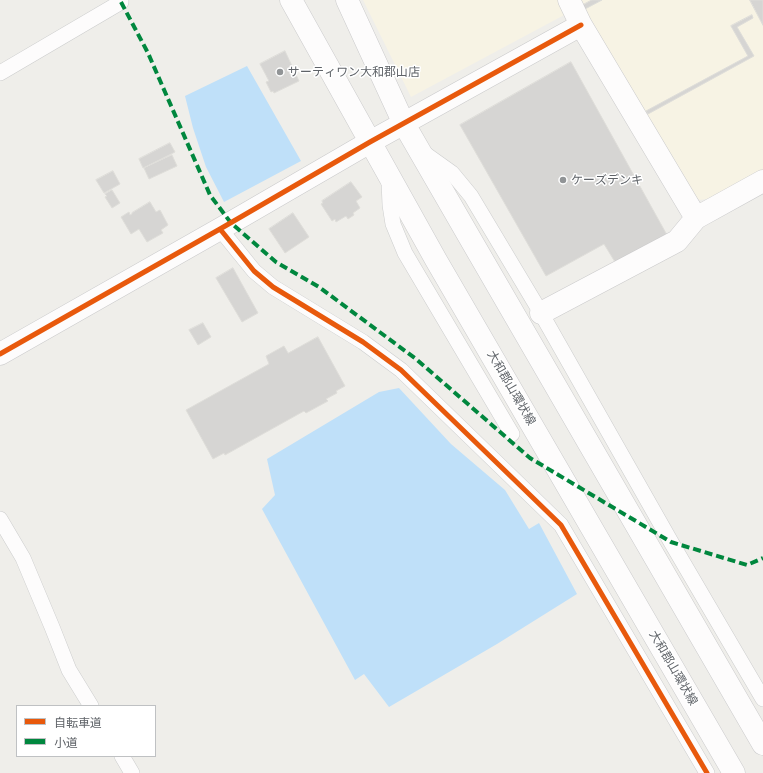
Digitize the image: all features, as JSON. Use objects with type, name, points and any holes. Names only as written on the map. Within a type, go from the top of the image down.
[{"type":"main road","name":"大和郡山環状線","points":[[291,0],[436,260],[734,773]]},
{"type":"main road","points":[[347,0],[404,124],[763,744]]},
{"type":"main road","points":[[569,0],[581,25],[696,218]]},
{"type":"main road","points":[[0,354],[370,142],[581,25]]},
{"type":"main road","points":[[541,313],[677,241],[696,218],[763,181]]},
{"type":"street","points":[[0,73],[122,2],[121,0]]},
{"type":"street","points":[[418,149],[452,173],[471,196],[541,313],[667,535],[763,699]]},
{"type":"street","points":[[389,176],[390,205],[393,224],[405,254],[512,434]]},
{"type":"street","points":[[220,229],[254,271],[272,287],[363,342],[401,370],[561,526],[707,773]]},
{"type":"street","points":[[0,519],[23,558],[69,670],[90,705]]},
{"type":"street","points":[[123,757],[132,773]]},
{"type":"shaded area","points":[[363,0],[763,0],[763,170],[708,199],[699,200],[581,6],[411,97]]},
{"type":"water","points":[[247,66],[301,161],[224,202],[206,167],[193,128],[185,96]]},
{"type":"water","points":[[399,388],[451,444],[505,490],[529,529],[539,523],[577,594],[497,644],[389,707],[364,674],[355,680],[262,509],[275,495],[267,459],[379,392]]},
{"type":"building","points":[[592,0],[602,0],[585,9],[583,5]]},
{"type":"building","points":[[750,0],[763,0],[763,25]]},
{"type":"building","points":[[752,15],[753,18],[737,27],[754,56],[648,114],[646,111],[748,56],[731,26]]},
{"type":"building","name":"サーティワン大和郡山店","points":[[285,51],[299,81],[274,93],[273,91],[271,92],[266,82],[269,81],[260,64]]},
{"type":"building","name":"ケーズデンキ","points":[[571,62],[667,235],[615,262],[604,244],[546,276],[460,125]]},
{"type":"building","points":[[170,143],[175,152],[143,168],[139,159]]},
{"type":"building","points":[[172,155],[177,166],[149,179],[144,168]]},
{"type":"building","points":[[113,171],[120,184],[104,193],[96,180]]},
{"type":"building","points":[[351,182],[362,197],[356,201],[360,208],[348,219],[346,216],[336,222],[335,219],[332,221],[321,204],[323,203],[322,201]]},
{"type":"building","points":[[112,190],[120,203],[112,208],[105,197],[107,196],[105,194]]},
{"type":"building","points":[[150,202],[156,212],[160,210],[168,225],[161,230],[163,233],[147,242],[139,229],[131,234],[121,217],[129,212],[130,215],[132,214]]},
{"type":"building","points":[[293,213],[309,237],[285,253],[269,229]]},
{"type":"building","points":[[233,268],[258,313],[242,322],[216,278]]},
{"type":"building","points":[[203,323],[211,337],[198,345],[189,330]]},
{"type":"building","points":[[318,337],[345,386],[336,391],[337,393],[326,399],[328,401],[306,413],[304,411],[225,455],[224,453],[213,459],[186,410],[269,364],[266,356],[284,346],[288,353]]},
{"type":"marked path","points":[[121,2],[148,53],[210,195],[231,223],[276,262],[319,287],[416,359],[530,458],[671,542],[747,565],[763,558]]},
{"type":"cycle path","points":[[0,354],[370,142],[581,25]]},
{"type":"cycle path","points":[[220,229],[254,271],[273,287],[363,342],[401,370],[561,525],[707,773]]},
{"type":"place","name":"サーティワン大和郡山店","points":[[280,72]]},
{"type":"place","name":"ケーズデンキ","points":[[563,180]]}]
